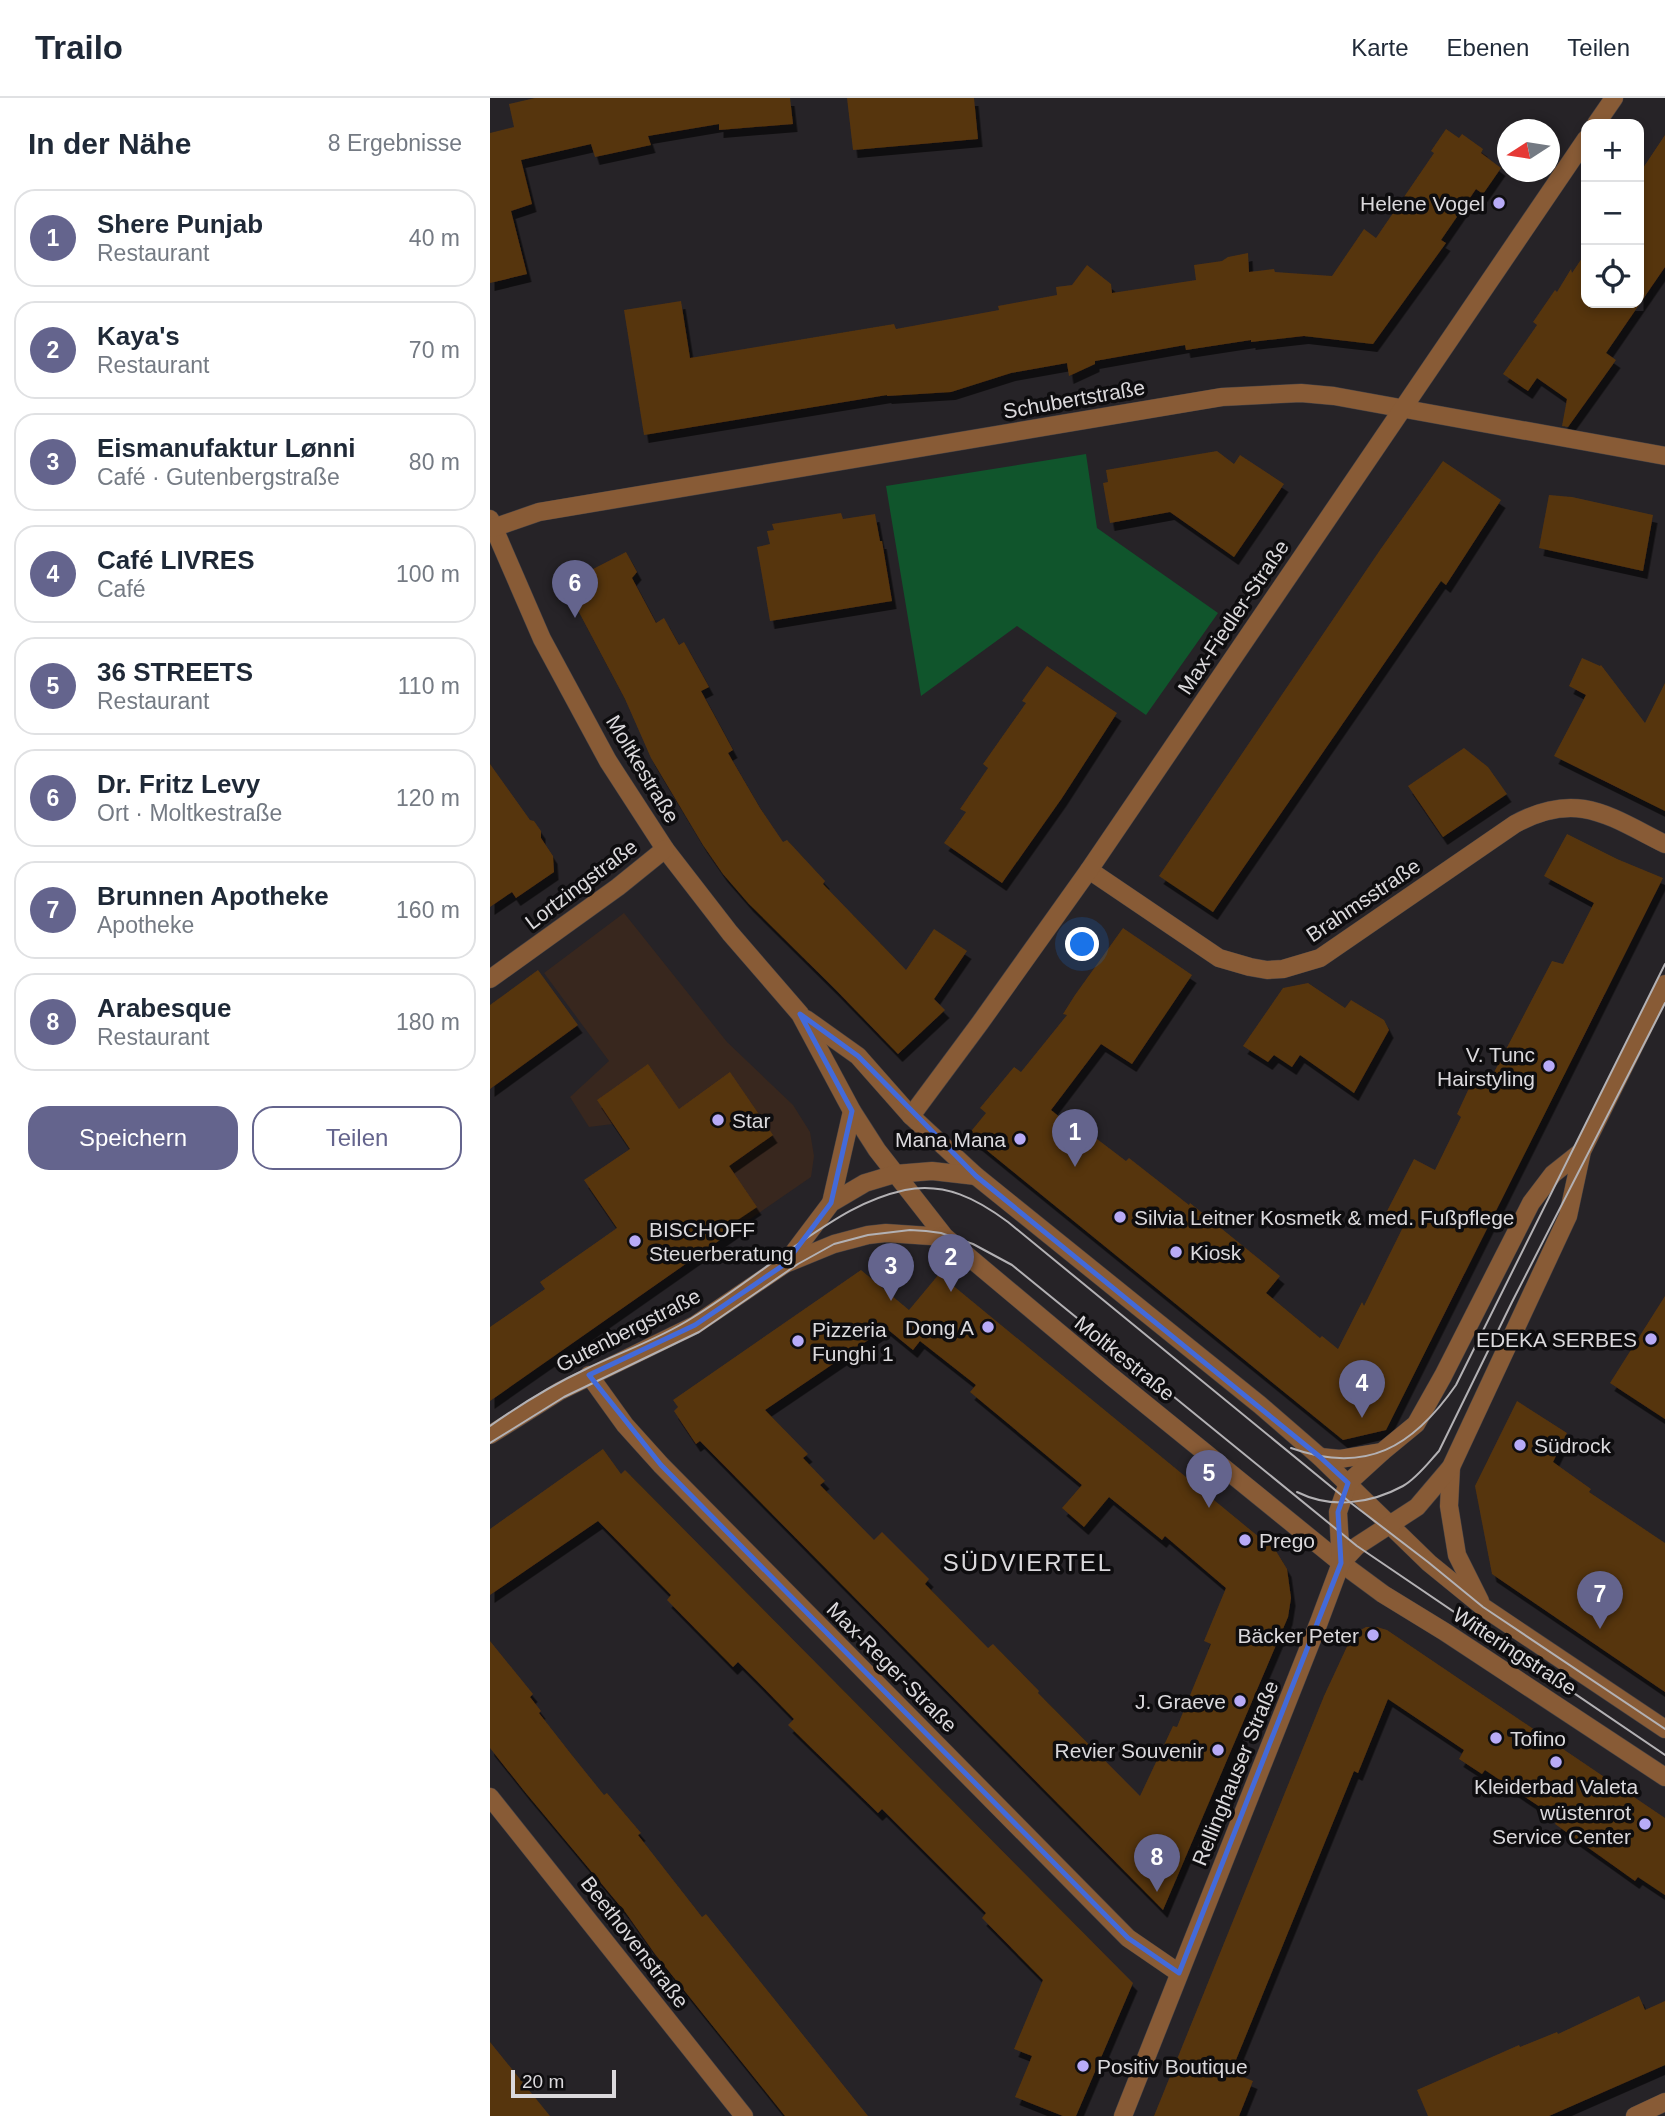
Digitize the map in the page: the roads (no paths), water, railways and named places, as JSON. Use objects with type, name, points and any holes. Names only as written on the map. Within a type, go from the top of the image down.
[{"type":"street","points":[[1599,119],[1614,98]]},
{"type":"street","name":"Max-Fiedler-Straße","points":[[911,1116],[1089,870],[1581,146]]},
{"type":"street","name":"Schubertstraße","points":[[491,524],[539,512],[1222,397],[1301,393],[1334,396],[1665,456]]},
{"type":"street","name":"Moltkestraße","points":[[491,524],[542,639],[608,761],[665,849],[730,933],[800,1014],[852,1111],[895,1174],[944,1237],[1341,1563]]},
{"type":"street","name":"Brahmsstraße","points":[[1089,870],[1219,958],[1250,967],[1283,970],[1320,958],[1515,824],[1547,810],[1561,807],[1589,809],[1605,814],[1665,844]]},
{"type":"street","name":"Lortzingstraße","points":[[490,979],[570,923],[665,849]]},
{"type":"street","name":"Rellinghauser Straße","points":[[1123,2116],[1341,1563],[1357,1546],[1417,1507],[1451,1467],[1568,1216],[1582,1151],[1665,984]]},
{"type":"street","name":"Moltkestraße","points":[[800,1014],[858,1056],[911,1116],[976,1176],[1261,1405],[1348,1483],[1389,1525]]},
{"type":"street","name":"Gutenbergstraße","points":[[831,1203],[852,1111]]},
{"type":"street","name":"Rellinghauser Straße","points":[[1341,1563],[1338,1512],[1348,1483],[1416,1424],[1531,1203],[1553,1174],[1582,1151]]},
{"type":"street","points":[[895,1174],[932,1171],[976,1176]]},
{"type":"street","name":"Gutenbergstraße","points":[[785,1264],[831,1203],[865,1183],[895,1174]]},
{"type":"street","name":"Gutenbergstraße","points":[[490,1435],[530,1408],[589,1375],[695,1325],[785,1264],[834,1244],[868,1235],[886,1233],[944,1237]]},
{"type":"street","name":"Max-Reger-Straße","points":[[589,1375],[625,1425],[680,1485],[1128,1938],[1179,1973]]},
{"type":"street","points":[[1320,1457],[1339,1459],[1382,1452]]},
{"type":"street","points":[[1451,1467],[1449,1506],[1457,1555],[1483,1608]]},
{"type":"street","name":"Witteringstraße","points":[[1389,1525],[1483,1608],[1665,1729]]},
{"type":"street","name":"Witteringstraße","points":[[1341,1563],[1383,1594],[1665,1777]]},
{"type":"street","name":"Beethovenstraße","points":[[490,1797],[744,2116]]},
{"type":"street","points":[[1635,2116],[1665,2102]]},
{"type":"tram line","points":[[1291,1448],[1318,1456],[1365,1456],[1386,1450],[1405,1439],[1440,1407],[1456,1385],[1665,964]]},
{"type":"tram line","points":[[1297,1492],[1323,1501],[1337,1502],[1377,1497],[1408,1483],[1439,1451],[1665,1003]]},
{"type":"tram line","points":[[490,1426],[561,1382],[679,1326],[792,1248],[859,1206],[889,1194],[920,1188],[960,1194],[1008,1222],[1351,1503],[1483,1607],[1665,1729]]},
{"type":"tram line","points":[[490,1443],[564,1397],[699,1332],[798,1264],[834,1244],[868,1235],[910,1230],[941,1233],[973,1244],[1012,1265],[1357,1546],[1665,1755]]},
{"type":"place","name":"Helene Vogel","points":[[1499,203]]},
{"type":"place","name":"Dr. Fritz Levy","points":[[575,618]]},
{"type":"place","name":"V. Tunc Hairstyling","points":[[1549,1066]]},
{"type":"place","name":"Star","points":[[718,1120]]},
{"type":"place","name":"Mana Mana","points":[[1020,1139]]},
{"type":"place","name":"Shere Punjab","points":[[1075,1167]]},
{"type":"place","name":"Silvia Leitner Kosmetk & med. Fußpflege","points":[[1120,1217]]},
{"type":"place","name":"BISCHOFF Steuerberatung","points":[[635,1241]]},
{"type":"place","name":"Kiosk","points":[[1176,1252]]},
{"type":"place","name":"Kaya's","points":[[951,1292]]},
{"type":"place","name":"Eismanufaktur Lønni","points":[[891,1301]]},
{"type":"place","name":"Dong A","points":[[988,1327]]},
{"type":"place","name":"EDEKA SERBES","points":[[1651,1339]]},
{"type":"place","name":"Pizzeria Funghi 1","points":[[798,1341]]},
{"type":"place","name":"Café LIVRES","points":[[1362,1418]]},
{"type":"place","name":"Südrock","points":[[1520,1445]]},
{"type":"place","name":"36 STREETS","points":[[1209,1508]]},
{"type":"place","name":"Prego","points":[[1245,1540]]},
{"type":"place","name":"Brunnen Apotheke","points":[[1600,1629]]},
{"type":"place","name":"Bäcker Peter","points":[[1373,1635]]},
{"type":"place","name":"J. Graeve","points":[[1240,1701]]},
{"type":"place","name":"Tofino","points":[[1496,1738]]},
{"type":"place","name":"Revier Souvenir","points":[[1218,1750]]},
{"type":"place","name":"Kleiderbad Valeta","points":[[1556,1762]]},
{"type":"place","name":"wüstenrot Service Center","points":[[1645,1824]]},
{"type":"place","name":"Arabesque","points":[[1157,1892]]},
{"type":"place","name":"Positiv Boutique","points":[[1083,2066]]},
{"type":"district","name":"SÜDVIERTEL","points":[[1028,1562]]}]
